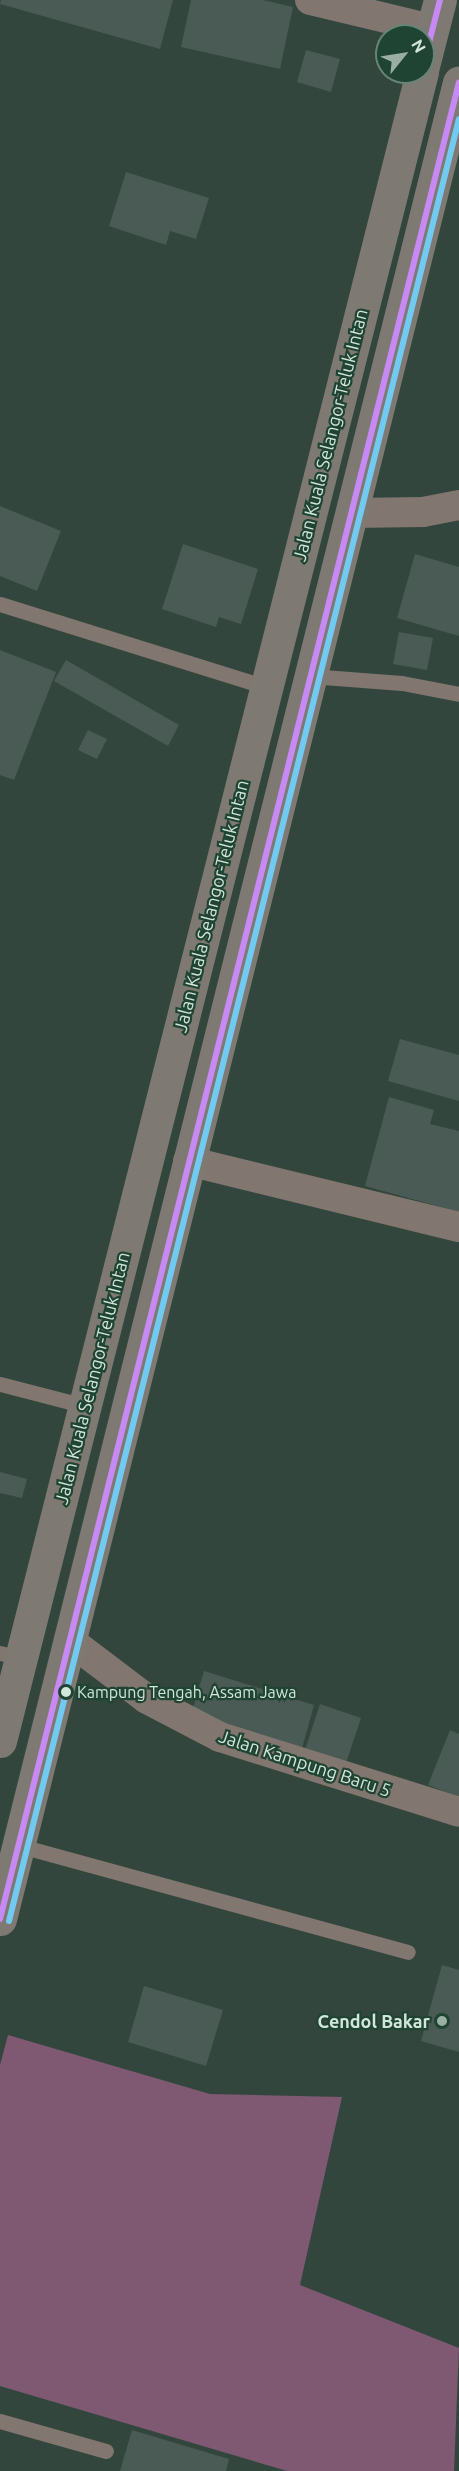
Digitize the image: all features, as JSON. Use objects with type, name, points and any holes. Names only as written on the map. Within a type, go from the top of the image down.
[{"type":"highway","points":[[0,1918],[351,513],[454,121],[459,82]]},
{"type":"highway","name":"Jalan Kuala Selangor-Teluk Intan","points":[[0,1741],[10,1655],[85,1406],[419,84]]},
{"type":"street","points":[[310,0],[436,14]]},
{"type":"street","points":[[351,513],[423,512],[459,505]]},
{"type":"street","points":[[188,1161],[459,1227]]},
{"type":"street","name":"Jalan Kampung Baru 5","points":[[69,1640],[147,1699],[220,1737],[459,1812]]},
{"type":"lane","points":[[0,604],[266,687]]},
{"type":"lane","points":[[310,676],[402,683],[459,694]]},
{"type":"lane","points":[[0,1384],[85,1406]]},
{"type":"lane","points":[[17,1845],[408,1952]]},
{"type":"lane","points":[[0,2421],[106,2451]]},
{"type":"shaded area","points":[[8,2035],[210,2094],[342,2097],[300,2285],[459,2348],[454,2471],[287,2471],[0,2386],[0,2065]]},
{"type":"building","points":[[1,0],[173,0],[160,49],[0,4]]},
{"type":"building","points":[[191,0],[263,0],[293,7],[280,69],[181,47]]},
{"type":"building","points":[[306,50],[340,59],[331,92],[297,82]]},
{"type":"building","points":[[126,172],[209,198],[196,239],[170,231],[166,245],[109,226]]},
{"type":"building","points":[[0,506],[61,531],[37,591],[0,576]]},
{"type":"building","points":[[183,544],[258,569],[241,624],[219,617],[216,627],[162,609]]},
{"type":"building","points":[[415,554],[459,567],[459,636],[397,618]]},
{"type":"building","points":[[399,632],[433,638],[427,670],[393,664]]},
{"type":"building","points":[[0,650],[56,672],[14,780],[0,775]]},
{"type":"building","points":[[66,660],[179,725],[168,746],[54,681]]},
{"type":"building","points":[[88,730],[107,739],[97,759],[78,750]]},
{"type":"building","points":[[400,1039],[459,1055],[459,1101],[388,1081]]},
{"type":"building","points":[[389,1097],[434,1110],[430,1124],[459,1131],[459,1212],[365,1186]]},
{"type":"building","points":[[0,1472],[27,1479],[22,1498],[0,1493]]},
{"type":"building","points":[[204,1671],[314,1705],[301,1752],[190,1718]]},
{"type":"building","points":[[320,1704],[361,1718],[344,1769],[303,1756]]},
{"type":"building","points":[[450,1730],[459,1734],[459,1797],[428,1785]]},
{"type":"building","points":[[442,1965],[459,1970],[459,2052],[421,2041]]},
{"type":"building","points":[[144,1986],[223,2010],[206,2066],[128,2042]]},
{"type":"building","points":[[132,2430],[229,2459],[226,2471],[120,2471]]},
{"type":"transit line","points":[[434,24],[440,0]]},
{"type":"transit line","points":[[0,1919],[459,82]]},
{"type":"transit line","points":[[9,1921],[459,119]]},
{"type":"place","name":"Kampung Tengah, Assam Jawa","points":[[66,1692]]},
{"type":"place","name":"Cendol Bakar","points":[[442,2021]]}]
